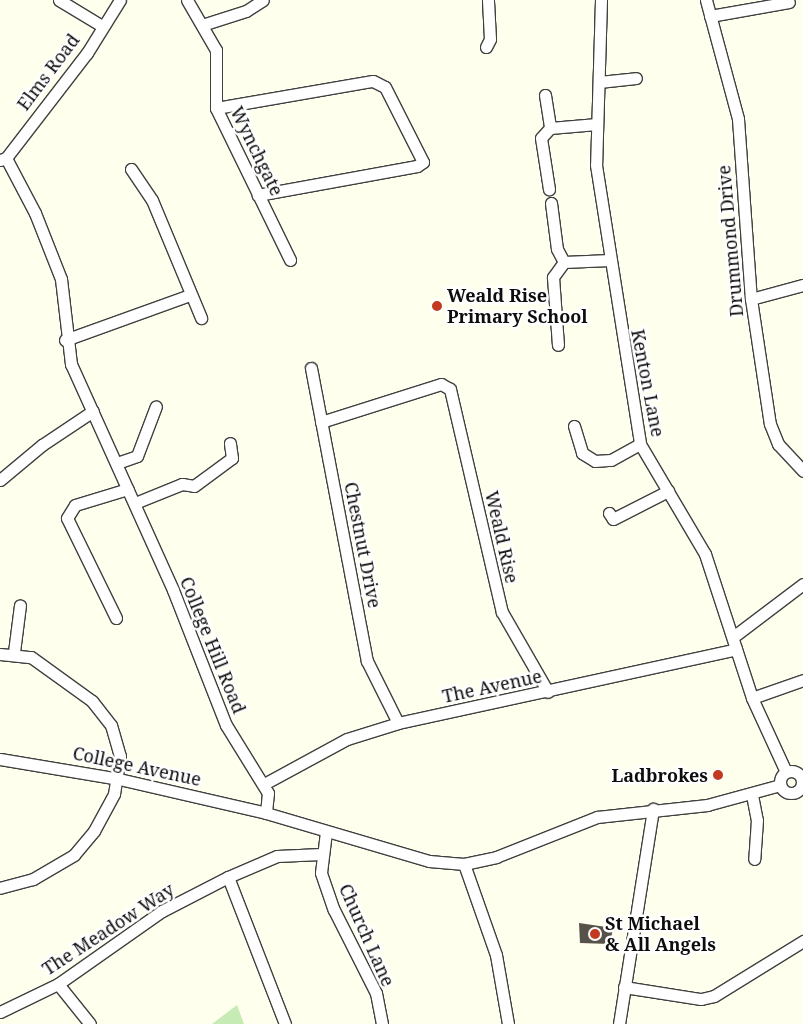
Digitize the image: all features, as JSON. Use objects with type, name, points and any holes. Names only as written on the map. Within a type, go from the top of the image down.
[{"type":"street","points":[[58,0],[102,26]]},
{"type":"street","name":"Elms Road","points":[[3,159],[87,53],[102,26],[120,0]]},
{"type":"street","name":"Wynchgate","points":[[187,0],[216,50],[216,108],[290,260]]},
{"type":"street","points":[[202,25],[246,11],[264,0]]},
{"type":"street","points":[[486,46],[490,38],[488,0]]},
{"type":"street","name":"Kenton Lane","points":[[601,0],[596,165],[640,444],[704,554],[752,698],[786,772]]},
{"type":"street","name":"Drummond Drive","points":[[706,0],[738,119],[751,299],[770,424],[778,444],[803,471]]},
{"type":"street","points":[[710,16],[789,2]]},
{"type":"street","points":[[599,82],[636,78]]},
{"type":"street","points":[[216,108],[373,81],[385,87],[423,162],[417,166],[258,195]]},
{"type":"street","points":[[545,96],[550,128]]},
{"type":"street","points":[[548,189],[541,138],[550,128],[597,124]]},
{"type":"street","name":"College Hill Road","points":[[3,159],[36,213],[61,279],[65,340],[71,364],[173,590],[218,707],[268,793],[266,813]]},
{"type":"street","points":[[131,169],[152,200],[201,318]]},
{"type":"street","points":[[551,203],[557,249],[564,262]]},
{"type":"street","points":[[564,262],[610,260]]},
{"type":"street","points":[[558,345],[553,277],[564,262]]},
{"type":"street","points":[[751,299],[803,285]]},
{"type":"street","points":[[65,340],[190,295]]},
{"type":"street","name":"Chestnut Drive","points":[[311,368],[367,661],[398,724]]},
{"type":"street","name":"Weald Rise","points":[[321,422],[441,384],[450,389],[502,612],[548,692]]},
{"type":"street","points":[[117,463],[137,456],[156,406]]},
{"type":"street","points":[[0,480],[42,445],[93,411]]},
{"type":"street","points":[[574,426],[582,454],[595,461],[612,460],[640,444]]},
{"type":"street","points":[[135,503],[182,484],[194,486],[232,458],[230,442]]},
{"type":"street","points":[[116,618],[67,518],[75,505],[128,489]]},
{"type":"street","points":[[609,513],[613,519],[668,491]]},
{"type":"street","points":[[733,637],[803,584]]},
{"type":"street","points":[[14,652],[20,605]]},
{"type":"street","name":"The Avenue","points":[[264,784],[347,739],[398,724],[736,649]]},
{"type":"street","points":[[0,654],[14,652],[31,657],[59,674],[92,701],[111,725],[120,756],[120,779],[94,830],[74,855],[33,879],[0,888]]},
{"type":"street","points":[[752,698],[803,680]]},
{"type":"street","name":"College Avenue","points":[[0,759],[120,779],[266,813]]},
{"type":"street","points":[[266,813],[429,861],[464,864],[496,857],[596,818],[653,809],[707,805],[752,795],[780,785],[786,772],[796,772],[803,779],[800,797],[787,792],[780,785]]},
{"type":"street","points":[[752,795],[757,820],[754,859]]},
{"type":"street","points":[[619,1024],[653,809]]},
{"type":"street","name":"Church Lane","points":[[326,832],[321,854],[321,873],[334,910],[376,993],[382,1024]]},
{"type":"street","name":"The Meadow Way","points":[[0,1012],[58,984],[162,911],[228,877],[277,856],[321,854]]},
{"type":"street","points":[[464,864],[496,955],[508,1024]]},
{"type":"street","points":[[228,877],[285,1024]]},
{"type":"street","points":[[624,987],[701,999],[714,996],[803,941]]},
{"type":"street","points":[[58,984],[90,1024]]},
{"type":"green space","points":[[237,1005],[244,1024],[212,1024]]},
{"type":"building","name":"St Michael & All Angels","points":[[579,923],[613,928],[610,944],[580,943]]},
{"type":"place","name":"Weald Rise Primary School","points":[[437,306]]},
{"type":"place","name":"Ladbrokes","points":[[718,775]]},
{"type":"place","name":"St Michael & All Angels","points":[[595,934]]}]
